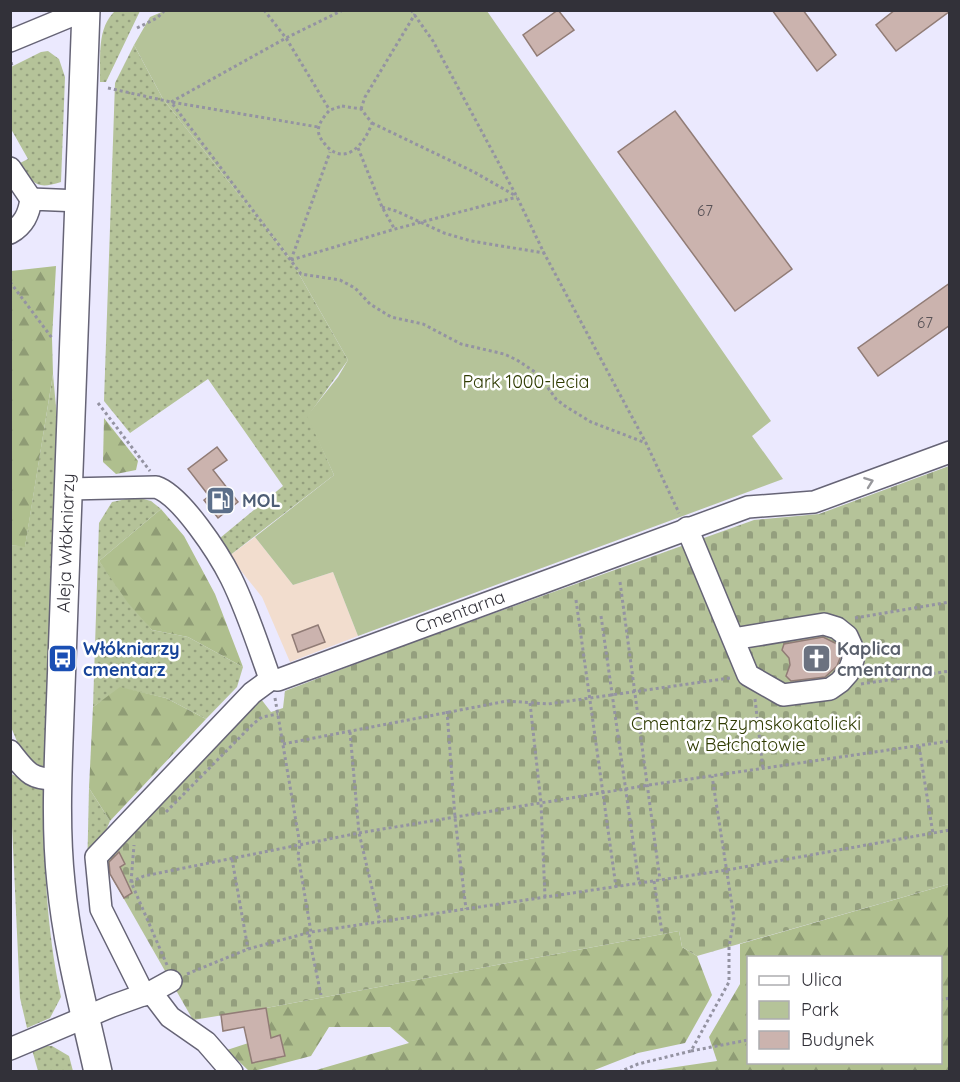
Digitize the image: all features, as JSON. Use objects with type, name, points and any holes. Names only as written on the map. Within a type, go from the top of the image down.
[{"type":"main road","name":"Aleja Włókniarzy","points":[[85,11],[57,829],[61,884],[69,941],[98,1071]]},
{"type":"street","points":[[10,41],[85,11]]},
{"type":"street","points":[[10,168],[31,199],[27,217],[18,229],[10,233]]},
{"type":"street","points":[[31,199],[80,201]]},
{"type":"street","name":"Cmentarna","points":[[271,679],[278,680],[748,507],[814,502],[950,452]]},
{"type":"street","points":[[68,489],[148,487],[165,490],[184,508],[231,578],[271,679],[252,693],[96,857],[101,909],[148,993],[170,1017],[206,1042],[232,1071]]},
{"type":"street","points":[[687,528],[733,639],[748,675],[783,695],[830,689],[848,673],[853,660],[852,647],[847,636],[837,628],[824,624],[733,639]]},
{"type":"street","points":[[10,751],[27,772],[40,779],[57,779]]},
{"type":"street","points":[[10,1049],[172,981]]},
{"type":"path","points":[[137,28],[157,18],[165,10]]},
{"type":"path","points":[[264,10],[286,38],[330,110]]},
{"type":"path","points":[[171,102],[286,38],[344,10]]},
{"type":"path","points":[[411,10],[433,41],[517,197],[544,253],[646,443],[687,528]]},
{"type":"path","points":[[361,109],[364,98],[415,14]]},
{"type":"path","points":[[108,88],[171,102],[318,127]]},
{"type":"path","points":[[171,102],[301,274],[335,279],[350,285],[370,304],[391,317],[423,324],[461,344],[504,354],[517,360],[538,374],[556,399],[565,406],[591,422],[646,443]]},
{"type":"path","points":[[372,123],[367,137],[358,148],[342,154],[331,151],[320,137],[318,127],[330,110],[342,106],[353,106],[361,109],[372,123],[474,172],[517,197]]},
{"type":"path","points":[[358,148],[382,207],[394,229]]},
{"type":"path","points":[[291,260],[331,151]]},
{"type":"path","points":[[291,260],[394,229],[517,197]]},
{"type":"path","points":[[382,207],[471,241],[544,253]]},
{"type":"path","points":[[10,282],[52,338]]},
{"type":"path","points":[[98,403],[165,490]]},
{"type":"path","points":[[620,582],[649,784],[660,880]]},
{"type":"path","points":[[576,600],[616,887]]},
{"type":"path","points":[[824,624],[950,602]]},
{"type":"path","points":[[601,616],[639,883]]},
{"type":"path","points":[[830,689],[950,671]]},
{"type":"path","points":[[283,744],[507,701],[548,704],[748,675],[755,700],[762,769]]},
{"type":"path","points":[[271,679],[300,845],[298,855],[311,932],[309,937],[321,995]]},
{"type":"path","points":[[530,703],[541,802],[545,897]]},
{"type":"path","points":[[447,711],[455,818],[466,909]]},
{"type":"path","points":[[165,813],[253,724],[262,717],[278,714]]},
{"type":"path","points":[[350,732],[359,833],[380,922]]},
{"type":"path","points":[[131,882],[144,876],[359,833],[602,794],[649,784],[950,741]]},
{"type":"path","points":[[920,746],[933,834]]},
{"type":"path","points":[[691,1052],[729,982],[729,947],[734,918],[712,776]]},
{"type":"path","points":[[141,838],[133,846],[131,882],[172,981],[248,949],[311,932],[727,870],[950,830]]},
{"type":"path","points":[[232,859],[248,949]]},
{"type":"path","points":[[654,881],[662,932]]},
{"type":"path","points":[[619,1071],[638,1064],[747,1040]]},
{"type":"shaded area","points":[[255,537],[293,585],[333,572],[358,636],[290,662],[262,597],[229,556]]},
{"type":"green space","points":[[116,10],[140,11],[106,82],[100,82],[102,34],[105,25]]},
{"type":"green space","name":"Park 1000-lecia","points":[[164,11],[487,11],[771,421],[752,436],[783,479],[358,636],[333,572],[293,585],[255,537],[334,475],[307,416],[338,377],[348,360],[291,260],[163,99],[134,45],[150,17]]},
{"type":"green space","points":[[134,45],[163,99],[291,260],[348,360],[308,416],[334,475],[229,556],[220,538],[283,486],[208,379],[130,433],[104,401],[115,83]]},
{"type":"green space","points":[[48,51],[59,59],[65,77],[61,182],[40,185],[28,176],[20,163],[28,159],[11,129],[11,67],[41,52]]},
{"type":"green space","points":[[56,266],[52,338],[53,374],[25,547],[11,545],[11,271]]},
{"type":"green space","points":[[53,374],[59,440],[48,779],[23,756],[11,727],[10,545],[25,546]]},
{"type":"green space","points":[[104,418],[138,461],[136,470],[116,474],[103,462]]},
{"type":"green space","name":"Cmentarz Rzymskokatolicki w Bełchatowie","points":[[949,466],[949,884],[697,956],[682,947],[679,931],[193,1020],[104,864],[261,699],[271,712],[283,708],[285,691],[392,650],[754,520],[819,514]]},
{"type":"green space","points":[[136,497],[151,501],[161,509],[99,561],[152,630],[188,637],[243,667],[237,687],[206,719],[166,698],[121,688],[93,707],[99,523],[112,502]]},
{"type":"green space","points":[[161,509],[184,536],[215,594],[243,667],[188,637],[152,630],[128,603],[99,561]]},
{"type":"green space","points":[[120,687],[166,698],[206,719],[110,821],[89,788],[93,707]]},
{"type":"green space","points":[[11,774],[43,787],[49,919],[61,997],[50,1018],[27,1028],[20,998]]},
{"type":"green space","points":[[89,788],[110,821],[87,875]]},
{"type":"green space","points":[[949,884],[949,1071],[649,1071],[717,1061],[709,1037],[740,984],[740,944]]},
{"type":"green space","points":[[679,931],[682,947],[697,956],[712,995],[685,1043],[638,1053],[592,1071],[313,1071],[409,1043],[390,1027],[329,1027],[311,1056],[254,1071],[249,1071],[227,1050],[270,1036],[266,1008]]},
{"type":"green space","points":[[31,1046],[52,1046],[69,1056],[73,1071],[38,1071]]},
{"type":"building","points":[[558,10],[574,30],[537,56],[523,35]]},
{"type":"building","points":[[772,10],[803,10],[836,55],[817,71]]},
{"type":"building","points":[[895,10],[950,11],[896,51],[876,25]]},
{"type":"building","points":[[675,111],[792,269],[735,311],[618,152]]},
{"type":"building","points":[[950,283],[950,325],[878,376],[858,348]]},
{"type":"building","points":[[217,447],[227,460],[213,470],[238,502],[218,518],[204,500],[209,496],[188,469]]},
{"type":"building","points":[[318,625],[325,642],[298,652],[292,635]]},
{"type":"building","name":"Kaplica cmentarna","points":[[823,637],[837,644],[840,658],[837,666],[825,677],[791,681],[786,676],[790,665],[789,658],[782,650],[784,644]]},
{"type":"building","points":[[119,852],[125,864],[120,867],[132,893],[124,898],[110,874],[109,862]]},
{"type":"building","points":[[266,1008],[271,1038],[280,1035],[285,1056],[252,1063],[244,1027],[223,1031],[221,1015]]},
{"type":"place","name":"MOL","points":[[221,501]]},
{"type":"place","name":"Włókniarzy cmentarz","points":[[62,659]]},
{"type":"place","name":"Kaplica cmentarna","points":[[816,659]]}]
